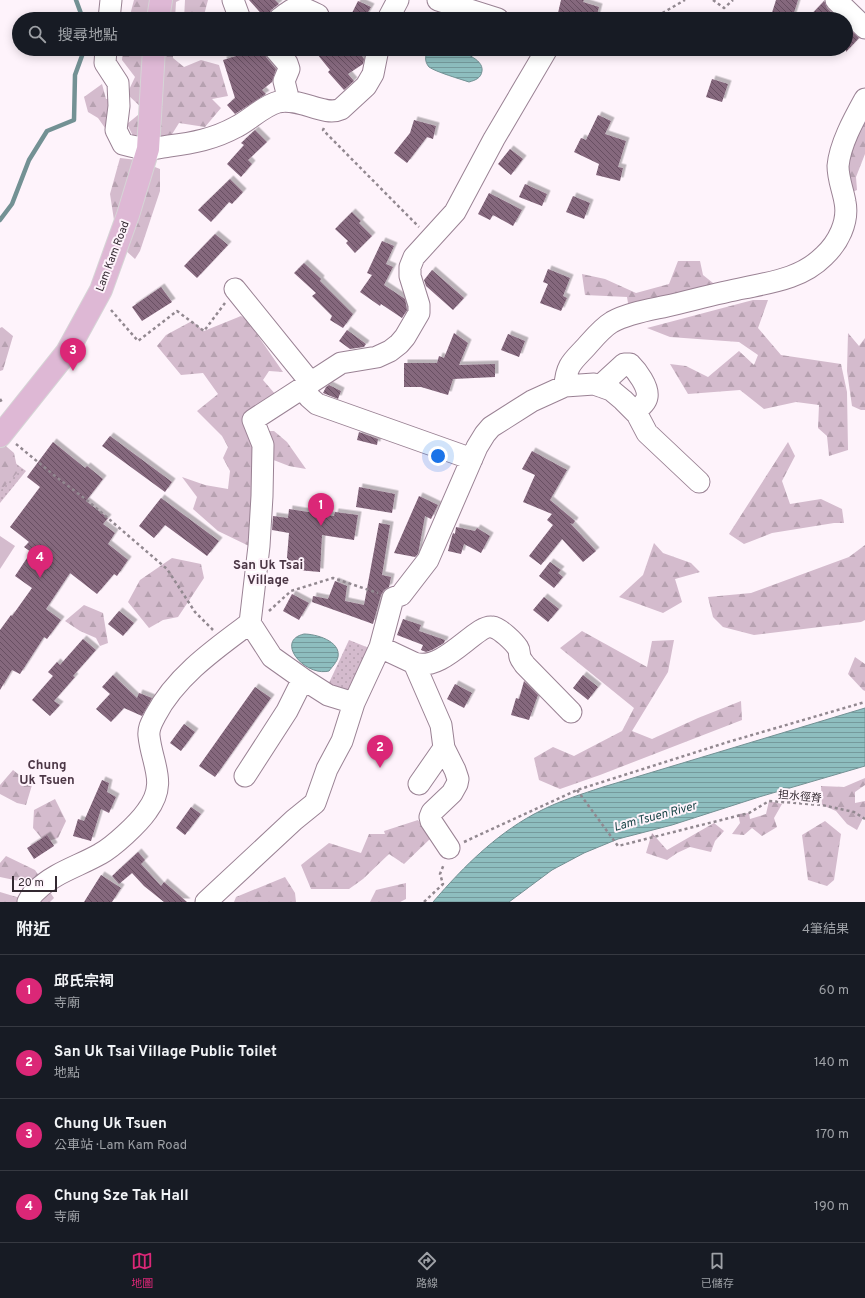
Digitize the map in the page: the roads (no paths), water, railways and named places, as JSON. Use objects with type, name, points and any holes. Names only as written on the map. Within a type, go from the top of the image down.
[{"type":"main road","points":[[159,12],[161,0]]},
{"type":"main road","name":"Lam Kam Road","points":[[1,434],[67,352],[101,290],[128,215],[148,149],[154,56]]},
{"type":"lane","points":[[110,12],[111,0]]},
{"type":"lane","points":[[233,0],[237,12]]},
{"type":"lane","points":[[392,12],[398,0]]},
{"type":"lane","points":[[438,0],[476,12]]},
{"type":"lane","points":[[836,0],[848,12]]},
{"type":"lane","points":[[288,12],[296,7],[312,12]]},
{"type":"lane","points":[[853,16],[865,28]]},
{"type":"lane","points":[[105,56],[104,63],[118,83],[119,106],[116,130],[119,139],[123,144],[148,149],[212,139],[237,127],[272,105],[289,101],[295,101],[333,112],[341,109],[366,86],[373,74],[377,56]]},
{"type":"lane","points":[[281,56],[287,63],[289,69],[284,83],[289,101]]},
{"type":"lane","points":[[354,703],[328,695],[272,657],[250,623],[259,546],[263,444],[253,420],[341,363],[377,357],[390,351],[399,344],[418,317],[420,308],[410,276],[412,262],[430,239],[450,218],[460,204],[494,139],[543,56]]},
{"type":"lane","points":[[566,386],[568,368],[604,328],[612,323],[641,312],[778,281],[805,272],[825,255],[840,236],[845,222],[847,211],[839,181],[838,168],[840,156],[853,122],[865,99]]},
{"type":"lane","points":[[235,289],[307,386],[309,397],[317,404],[472,459]]},
{"type":"lane","points":[[600,386],[624,364],[630,364],[644,384],[647,393],[645,402],[635,412]]},
{"type":"lane","points":[[206,902],[294,820],[315,803],[327,769],[342,741],[354,703],[380,647],[394,598],[401,595],[428,560],[472,459],[485,434],[491,427],[532,401],[566,386],[594,384],[611,390],[623,400],[635,412],[647,432],[699,482]]},
{"type":"lane","points":[[28,902],[36,890],[54,876],[84,863],[102,853],[127,833],[147,812],[153,803],[158,786],[157,771],[149,735],[150,726],[158,711],[187,674],[225,641],[250,623]]},
{"type":"lane","points":[[380,647],[414,663],[424,665],[436,661],[461,646],[486,627],[492,627],[505,635],[519,649],[520,657],[525,665],[571,712]]},
{"type":"lane","points":[[414,663],[441,725],[444,748],[458,779],[452,793],[432,812],[430,817],[431,822],[449,848]]},
{"type":"lane","points":[[245,776],[287,711],[303,679]]},
{"type":"lane","points":[[419,784],[444,748]]},
{"type":"water","points":[[426,56],[471,56],[476,59],[482,67],[482,71],[479,77],[469,82],[432,69],[427,65]]},
{"type":"water","points":[[304,634],[321,637],[336,647],[338,657],[336,663],[329,671],[311,669],[296,657],[292,650],[292,644],[295,638]]},
{"type":"water","name":"Lam Tsuen River","points":[[865,708],[865,766],[759,797],[672,825],[618,839],[584,853],[552,870],[509,902],[433,902],[457,875],[483,850],[511,828],[550,806],[603,787]]},
{"type":"waterway","points":[[76,0],[80,12]]},
{"type":"waterway","points":[[0,220],[12,204],[29,160],[47,131],[74,120],[75,75],[82,56]]},
{"type":"place","name":"Chung Uk Tsuen","points":[[73,371]]},
{"type":"place","name":"邱氏宗祠","points":[[321,526]]},
{"type":"place","name":"Chung Sze Tak Hall","points":[[40,578]]},
{"type":"place","name":"San Uk Tsai Village Public Toilet","points":[[380,768]]},
{"type":"district","name":"San Uk Tsai Village","points":[[268,572]]},
{"type":"district","name":"Chung Uk Tsuen","points":[[47,772]]}]
